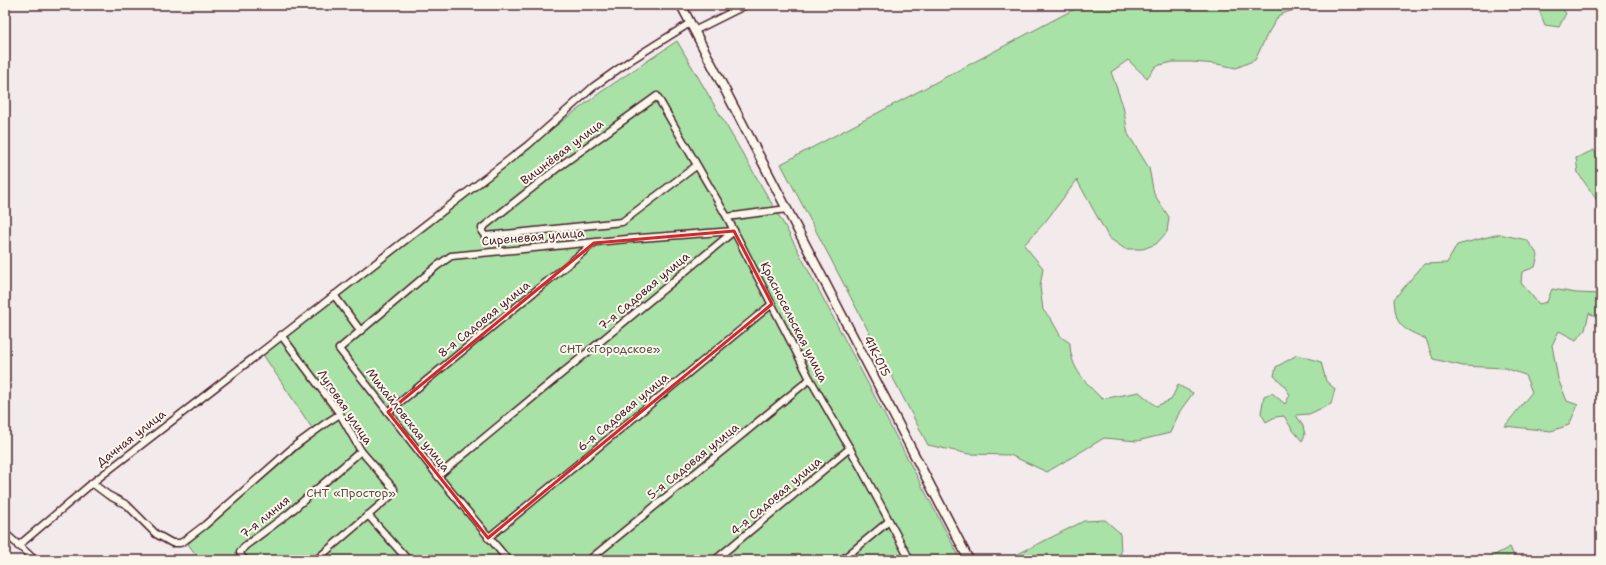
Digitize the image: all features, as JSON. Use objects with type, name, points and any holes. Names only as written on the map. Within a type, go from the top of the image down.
[{"type":"main road","name":"41К-015","points":[[681,5],[969,560]]},
{"type":"street","name":"Дачная улица","points":[[18,546],[92,483],[528,145],[593,87],[631,60],[692,27],[746,5]]},
{"type":"street","name":"Красносельская улица","points":[[656,96],[727,217],[810,379],[850,448],[910,560]]},
{"type":"street","name":"Вишнёвая улица","points":[[656,96],[560,166],[482,228],[482,232],[485,236],[622,222],[696,166]]},
{"type":"street","points":[[727,217],[787,209]]},
{"type":"street","name":"Сиреневая улица","points":[[360,330],[451,256],[734,231]]},
{"type":"street","name":"7-я Садовая улица","points":[[438,476],[734,231]]},
{"type":"street","name":"8-я Садовая улица","points":[[388,412],[594,243]]},
{"type":"street","points":[[334,295],[360,330]]},
{"type":"street","name":"6-я Садовая улица","points":[[488,538],[772,304]]},
{"type":"street","name":"Михайловская улица","points":[[360,330],[339,349],[438,476],[488,538],[508,560]]},
{"type":"street","name":"Луговая улица","points":[[281,335],[340,414],[361,451],[394,489],[394,493],[391,497],[368,515]]},
{"type":"street","name":"5-я Садовая улица","points":[[589,560],[810,379]]},
{"type":"street","points":[[92,483],[108,495],[127,505],[156,534],[172,543],[180,543],[199,529],[296,445],[340,414]]},
{"type":"street","name":"4-я Садовая улица","points":[[715,560],[850,448]]},
{"type":"street","name":"7-я линия","points":[[243,558],[240,552],[245,546],[288,514],[361,451]]},
{"type":"street","points":[[316,560],[368,515],[408,560]]},
{"type":"street","points":[[842,560],[889,521]]},
{"type":"street","points":[[5,533],[35,560]]},
{"type":"highlighted area","points":[[734,231],[772,304],[488,538],[388,412],[594,243]]},
{"type":"green space","points":[[1082,5],[1308,5],[1279,15],[1255,60],[1236,68],[1217,64],[1173,62],[1156,66],[1147,78],[1128,60],[1111,72],[1123,106],[1128,134],[1149,168],[1154,194],[1169,217],[1167,232],[1156,244],[1143,249],[1125,249],[1109,238],[1077,180],[1045,222],[1024,245],[1043,268],[1040,287],[1043,310],[1051,319],[1061,337],[1070,343],[1073,360],[1080,374],[1102,399],[1139,392],[1156,406],[1171,400],[1178,385],[1193,393],[1180,411],[1170,433],[1137,441],[1104,438],[1047,472],[1010,455],[969,454],[928,445],[781,164]]},
{"type":"green space","points":[[1537,5],[1558,5],[1566,13],[1559,27],[1545,25]]},
{"type":"green space","name":"СНТ «Городское»","points":[[677,41],[786,228],[961,560],[200,560],[188,544],[316,434],[262,353],[456,201],[601,92]]},
{"type":"green space","points":[[1594,150],[1601,165],[1601,206],[1578,173],[1576,158]]},
{"type":"green space","points":[[1499,234],[1527,240],[1538,255],[1535,267],[1522,272],[1521,283],[1539,304],[1547,302],[1552,289],[1576,293],[1601,294],[1601,320],[1589,313],[1585,330],[1576,340],[1559,331],[1552,345],[1558,379],[1567,401],[1578,405],[1569,425],[1551,431],[1505,426],[1532,392],[1525,375],[1505,368],[1463,366],[1433,359],[1426,339],[1405,329],[1398,321],[1396,316],[1394,299],[1424,264],[1447,263],[1457,245]]},
{"type":"green space","points":[[1297,355],[1321,362],[1326,381],[1335,389],[1331,404],[1309,414],[1296,415],[1303,426],[1305,435],[1302,441],[1284,416],[1275,417],[1266,422],[1261,413],[1264,396],[1272,393],[1285,404],[1290,395],[1283,384],[1274,376],[1276,367]]},
{"type":"green space","points":[[1105,520],[1120,533],[1121,554],[1116,560],[1011,560],[1016,555],[1084,521]]},
{"type":"green space","points":[[1510,547],[1516,560],[1509,560],[1508,557],[1501,560],[1485,560]]},
{"type":"park label","name":"СНТ «Простор»","points":[[351,493]]}]
